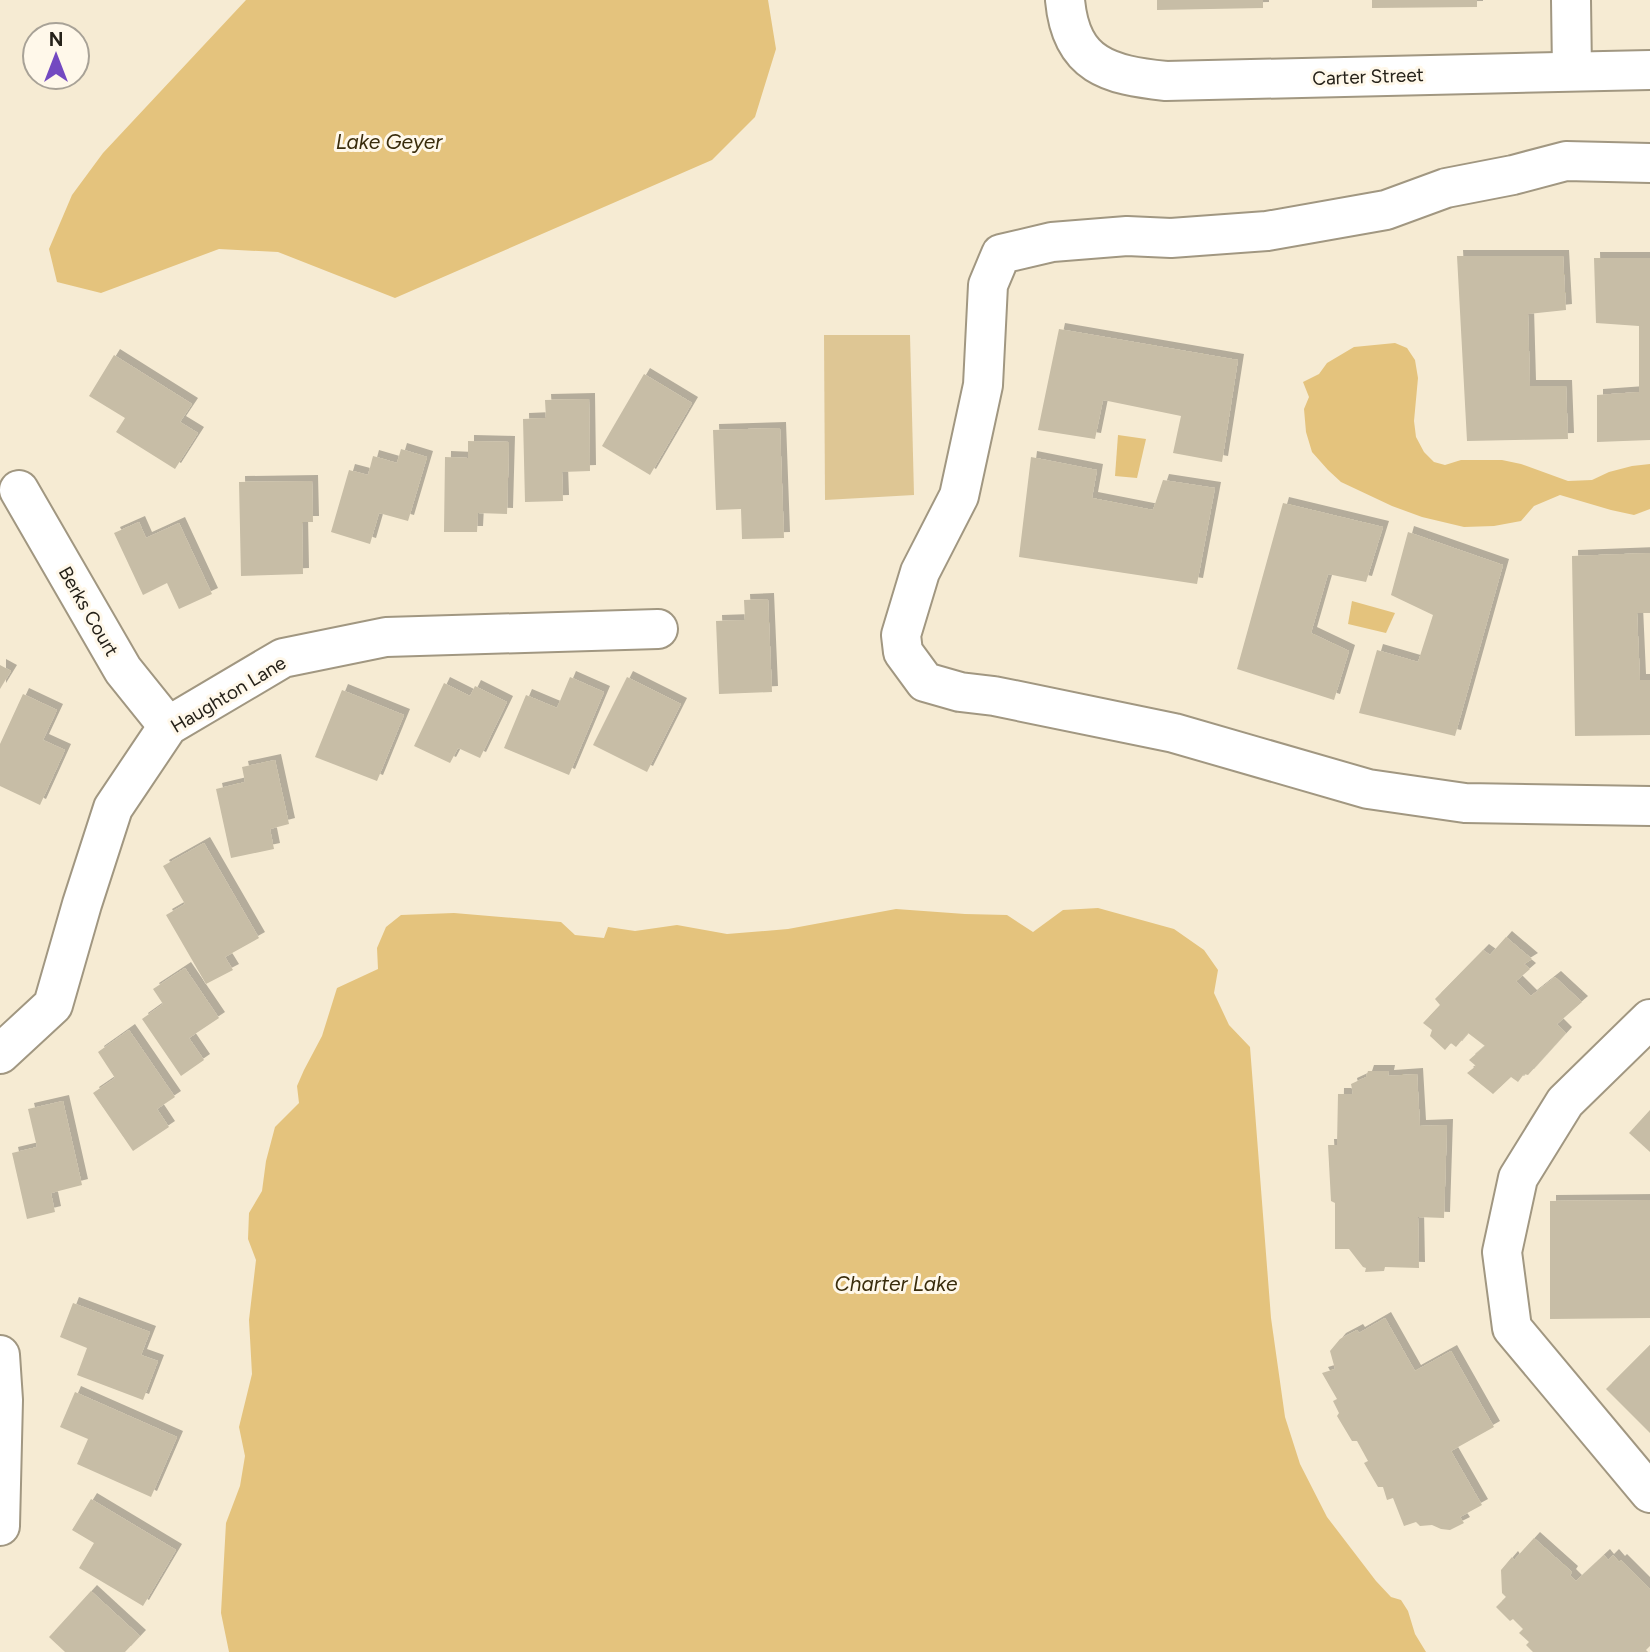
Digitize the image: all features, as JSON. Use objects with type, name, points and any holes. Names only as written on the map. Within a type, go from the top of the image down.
[{"type":"street","name":"Carter Street","points":[[1065,0],[1066,15],[1074,38],[1090,60],[1112,71],[1137,78],[1166,81],[1650,69]]},
{"type":"street","points":[[1572,0],[1572,70]]},
{"type":"street","points":[[1650,163],[1566,161],[1446,188],[1386,210],[1267,231],[1171,238],[1127,236],[1052,242],[1001,254],[988,285],[983,385],[959,496],[920,572],[901,635],[903,652],[925,682],[960,692],[994,696],[1174,733],[1368,789],[1465,803],[1650,806]]},
{"type":"street","name":"Berks Court","points":[[19,490],[123,670],[168,726]]},
{"type":"street","name":"Haughton Lane","points":[[0,1054],[53,1005],[113,808],[168,726],[283,658],[386,637],[658,629]]},
{"type":"street","points":[[1650,1019],[1565,1102],[1518,1178],[1502,1252],[1512,1328],[1650,1493]]},
{"type":"street","points":[[0,1354],[3,1400],[0,1526]]},
{"type":"shaded area","points":[[824,335],[910,335],[914,495],[825,500]]},
{"type":"water","name":"Lake Geyer","points":[[246,0],[768,0],[776,49],[755,117],[712,160],[395,298],[278,252],[219,249],[101,293],[57,282],[49,249],[72,195],[103,153]]},
{"type":"water","points":[[1395,343],[1407,348],[1415,360],[1418,378],[1414,421],[1416,437],[1424,452],[1434,462],[1445,465],[1461,460],[1502,460],[1568,481],[1592,480],[1609,472],[1650,464],[1650,509],[1634,515],[1560,495],[1534,506],[1521,521],[1494,526],[1464,527],[1422,517],[1341,482],[1312,452],[1306,432],[1304,409],[1309,397],[1303,382],[1319,374],[1327,363],[1354,347]]},
{"type":"water","points":[[1118,435],[1146,439],[1137,478],[1115,476]]},
{"type":"water","points":[[1352,601],[1395,613],[1386,633],[1348,624]]},
{"type":"water","name":"Charter Lake","points":[[1098,908],[1174,929],[1204,950],[1218,970],[1214,993],[1229,1025],[1250,1047],[1271,1318],[1285,1417],[1300,1464],[1327,1517],[1376,1581],[1391,1597],[1401,1600],[1408,1611],[1415,1634],[1426,1652],[229,1652],[221,1613],[226,1523],[240,1486],[245,1456],[239,1427],[252,1374],[249,1320],[256,1260],[248,1239],[249,1213],[262,1191],[275,1127],[299,1103],[297,1086],[322,1036],[337,988],[378,969],[377,948],[386,927],[401,915],[454,913],[561,922],[575,935],[604,938],[608,927],[635,931],[677,925],[727,934],[788,929],[896,909],[1007,915],[1033,932],[1063,910]]},
{"type":"building","points":[[1157,0],[1263,0],[1263,8],[1157,10]]},
{"type":"building","points":[[1372,0],[1477,0],[1477,7],[1372,8]]},
{"type":"building","points":[[1457,256],[1563,256],[1566,310],[1528,314],[1530,386],[1566,386],[1568,439],[1467,441]]},
{"type":"building","points":[[1594,258],[1650,258],[1650,440],[1597,442],[1597,395],[1639,392],[1639,326],[1596,323]]},
{"type":"building","points":[[1059,329],[1238,360],[1222,462],[1173,453],[1181,416],[1103,400],[1095,439],[1038,430]]},
{"type":"building","points":[[114,355],[192,404],[180,422],[198,433],[175,469],[116,432],[125,418],[89,396]]},
{"type":"building","points":[[644,374],[692,403],[650,475],[602,446]]},
{"type":"building","points":[[589,399],[590,471],[562,472],[563,501],[525,502],[523,419],[546,418],[545,400]]},
{"type":"building","points":[[780,428],[784,538],[742,539],[741,509],[716,510],[713,430]]},
{"type":"building","points":[[468,441],[509,442],[507,514],[478,513],[477,532],[444,532],[445,457],[468,458]]},
{"type":"building","points":[[401,449],[427,457],[408,521],[379,513],[370,544],[331,532],[349,470],[368,475],[373,456],[397,463]]},
{"type":"building","points":[[1031,457],[1097,470],[1092,498],[1153,510],[1163,480],[1215,488],[1197,584],[1019,557]]},
{"type":"building","points":[[312,481],[313,522],[302,522],[303,574],[241,576],[239,482]]},
{"type":"building","points":[[1283,503],[1383,527],[1366,582],[1328,574],[1311,633],[1349,651],[1334,700],[1237,669]]},
{"type":"building","points":[[139,522],[146,538],[179,523],[212,594],[179,609],[167,583],[143,595],[114,533]]},
{"type":"building","points":[[1408,532],[1503,565],[1455,736],[1359,713],[1377,650],[1418,662],[1433,615],[1391,595]]},
{"type":"building","points":[[1650,553],[1650,613],[1637,613],[1640,680],[1650,680],[1650,735],[1575,736],[1572,556]]},
{"type":"building","points":[[768,599],[772,692],[719,694],[716,621],[745,620],[744,600]]},
{"type":"building","points":[[0,665],[11,671],[0,689]]},
{"type":"building","points":[[570,677],[604,692],[569,775],[504,748],[526,695],[557,708]]},
{"type":"building","points":[[627,677],[681,704],[647,772],[593,745]]},
{"type":"building","points":[[444,683],[470,696],[475,686],[507,702],[480,758],[458,748],[450,763],[414,746]]},
{"type":"building","points":[[342,690],[404,715],[377,781],[315,757]]},
{"type":"building","points":[[23,694],[57,710],[43,740],[65,750],[40,805],[0,786],[0,744]]},
{"type":"building","points":[[275,760],[289,824],[270,829],[274,849],[231,858],[216,789],[245,782],[242,767]]},
{"type":"building","points":[[204,843],[259,938],[225,957],[233,970],[206,984],[166,915],[185,904],[163,866]]},
{"type":"building","points":[[1506,937],[1532,959],[1524,964],[1530,969],[1516,981],[1531,996],[1555,977],[1582,1002],[1557,1024],[1566,1033],[1528,1075],[1524,1074],[1518,1082],[1511,1077],[1493,1094],[1467,1073],[1476,1066],[1469,1060],[1485,1046],[1468,1033],[1456,1047],[1451,1043],[1445,1050],[1430,1036],[1432,1030],[1423,1023],[1440,1005],[1435,999],[1483,950],[1490,955]]},
{"type":"building","points":[[185,968],[219,1018],[189,1038],[204,1060],[181,1076],[142,1019],[163,1004],[153,989]]},
{"type":"building","points":[[129,1030],[175,1097],[157,1109],[169,1127],[133,1151],[93,1093],[115,1078],[98,1052]]},
{"type":"building","points":[[1368,1071],[1389,1071],[1388,1076],[1417,1074],[1420,1126],[1447,1125],[1444,1218],[1418,1217],[1419,1268],[1385,1267],[1384,1271],[1365,1272],[1366,1268],[1349,1249],[1335,1249],[1335,1203],[1331,1201],[1328,1145],[1337,1145],[1338,1094],[1353,1094],[1351,1084],[1366,1077]]},
{"type":"building","points":[[63,1101],[82,1185],[51,1193],[55,1212],[27,1219],[12,1153],[37,1147],[28,1109]]},
{"type":"building","points":[[1650,1110],[1650,1152],[1629,1133]]},
{"type":"building","points":[[1650,1200],[1650,1318],[1550,1319],[1550,1201]]},
{"type":"building","points":[[73,1303],[150,1332],[141,1355],[158,1361],[143,1400],[77,1375],[87,1348],[60,1337]]},
{"type":"building","points":[[1385,1318],[1415,1371],[1451,1351],[1494,1427],[1451,1451],[1482,1505],[1460,1517],[1464,1523],[1450,1530],[1432,1525],[1420,1526],[1416,1522],[1404,1526],[1393,1498],[1387,1500],[1383,1487],[1378,1487],[1364,1463],[1368,1461],[1357,1441],[1352,1441],[1337,1416],[1339,1413],[1333,1401],[1337,1399],[1322,1373],[1335,1369],[1330,1351],[1340,1339],[1357,1330],[1359,1333]]},
{"type":"building","points":[[1650,1345],[1650,1433],[1606,1389]]},
{"type":"building","points":[[75,1392],[177,1437],[151,1497],[77,1464],[88,1439],[60,1427]]},
{"type":"building","points":[[91,1499],[176,1550],[143,1606],[79,1568],[94,1543],[72,1530]]},
{"type":"building","points":[[1534,1538],[1572,1572],[1570,1575],[1576,1581],[1604,1555],[1608,1560],[1613,1555],[1650,1589],[1648,1652],[1533,1652],[1526,1645],[1529,1642],[1519,1633],[1523,1629],[1496,1607],[1506,1597],[1502,1593],[1501,1570]]},
{"type":"building","points":[[91,1591],[140,1636],[125,1652],[65,1652],[49,1637]]}]
